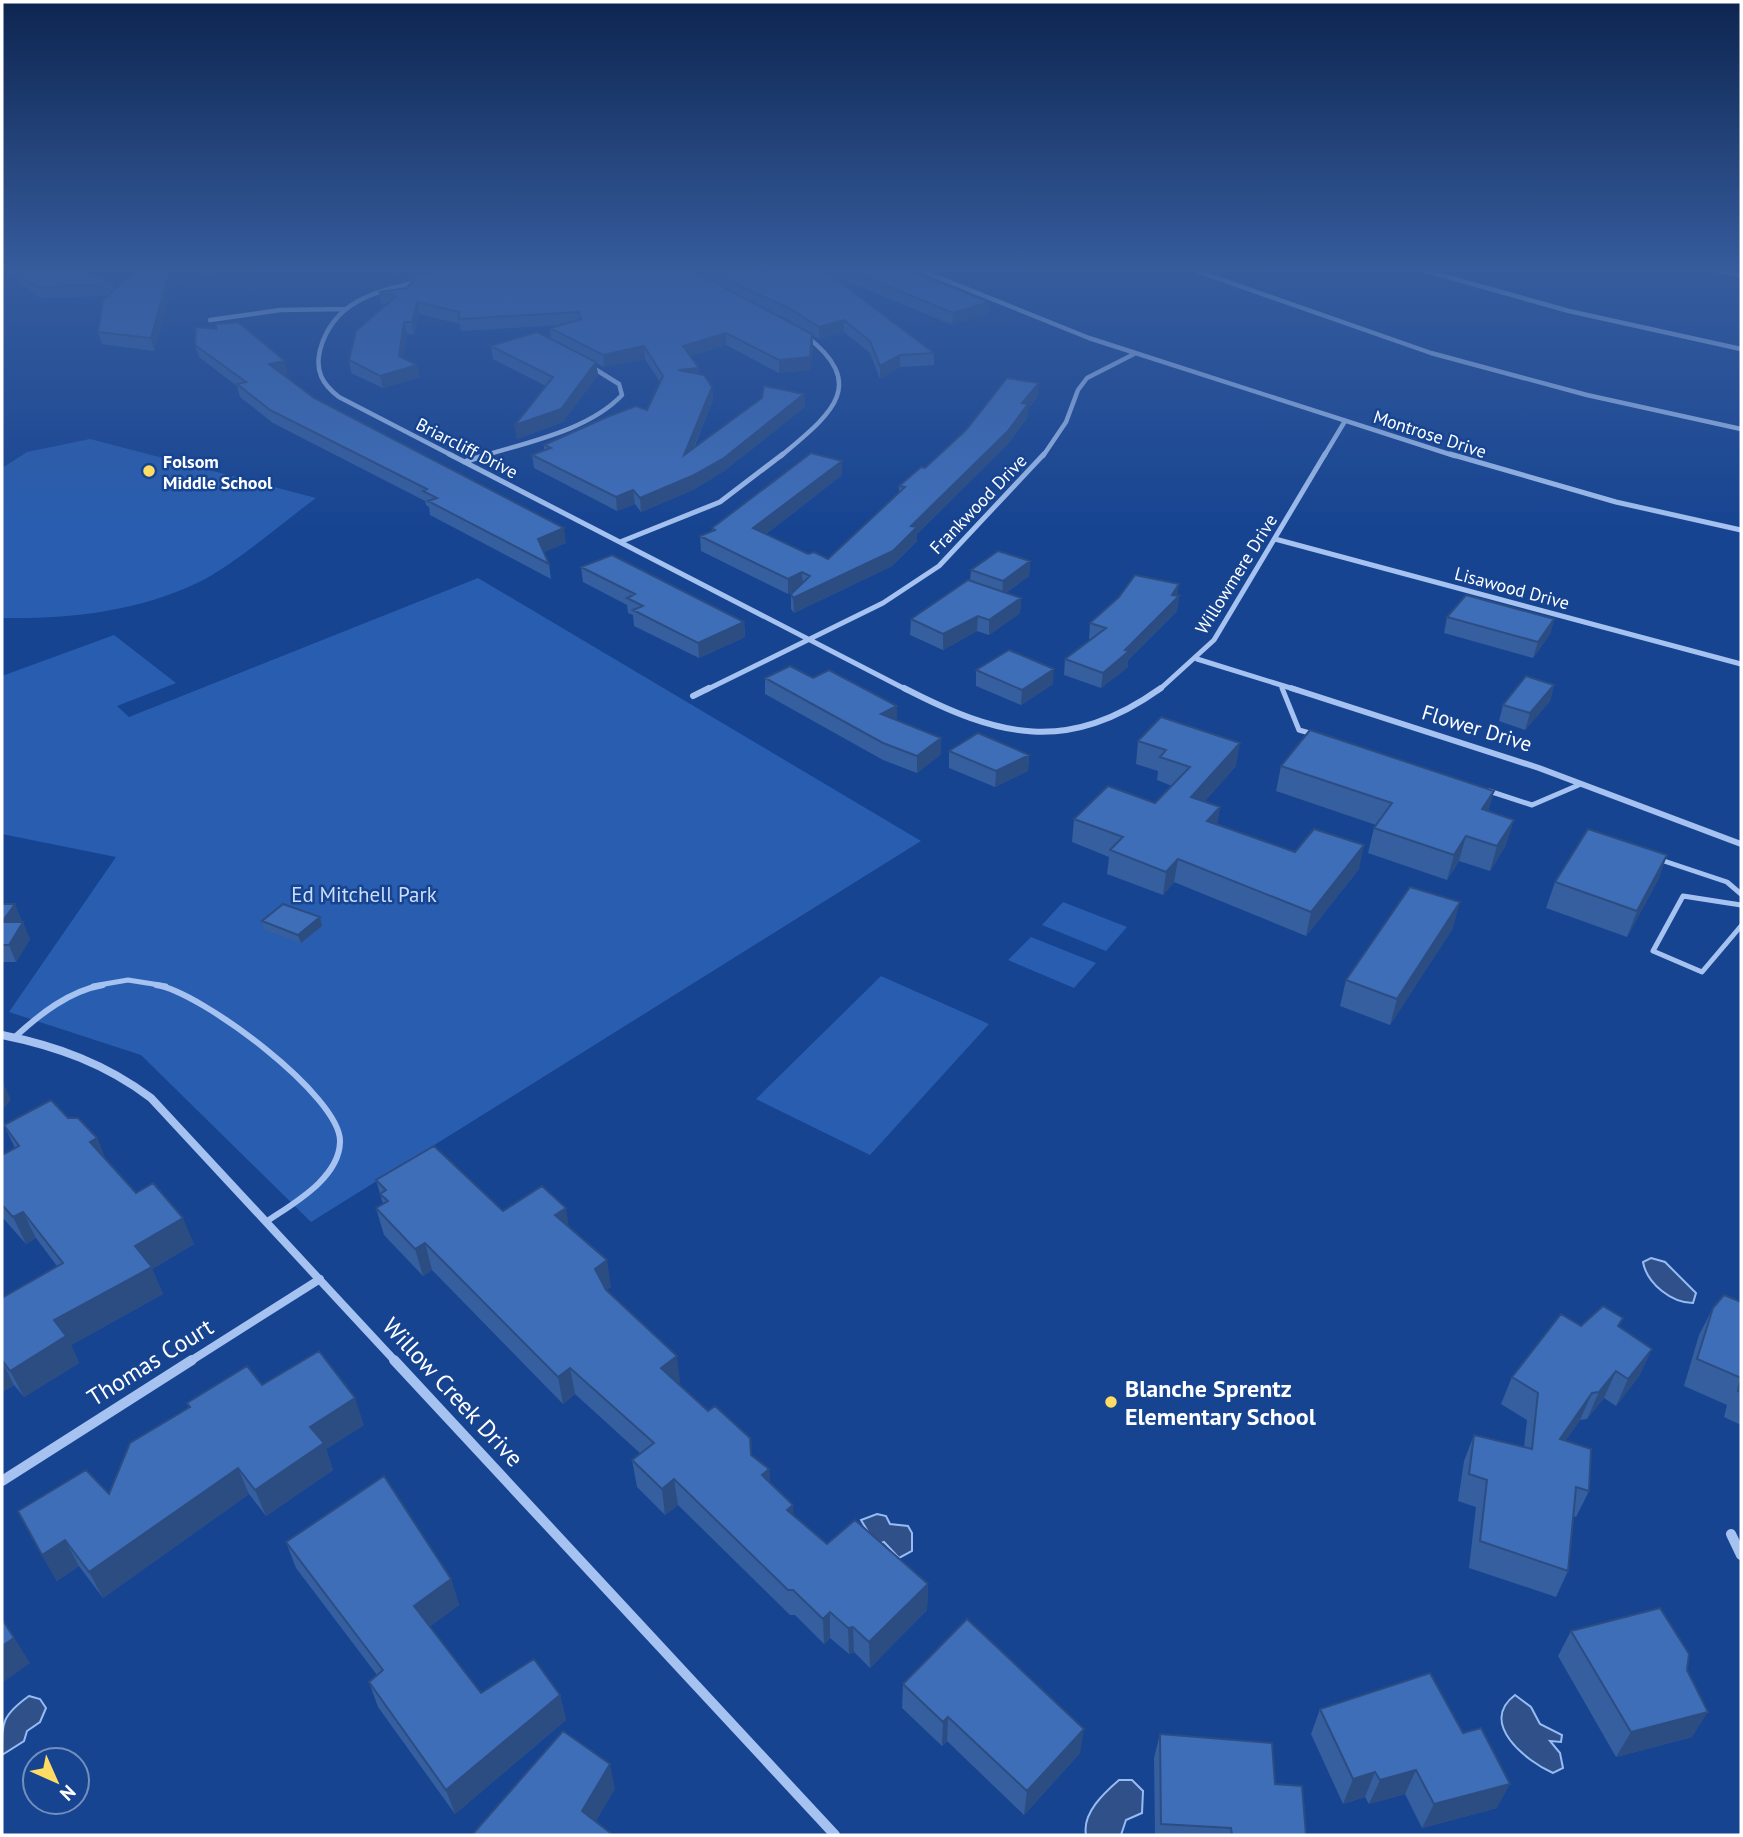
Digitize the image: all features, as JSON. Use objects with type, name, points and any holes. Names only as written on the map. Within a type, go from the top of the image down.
[{"type":"street","name":"Briarcliff Drive","points":[[319,356],[317,365],[320,380],[339,397],[809,639]]},
{"type":"street","points":[[620,542],[731,496],[831,412],[841,391],[839,370],[829,356]]},
{"type":"street","name":"Frankwood Drive","points":[[693,696],[883,603],[939,566],[1041,458],[1066,422],[1078,390],[1087,378],[1132,356]]},
{"type":"street","name":"Montrose Drive","points":[[1140,356],[1541,482],[1741,530]]},
{"type":"street","points":[[1442,356],[1587,395],[1741,429]]},
{"type":"street","points":[[464,462],[591,418],[615,405],[622,395],[618,382],[578,360]]},
{"type":"street","name":"Willowmere Drive","points":[[809,639],[956,715],[986,726],[1020,732],[1073,730],[1103,721],[1152,694],[1197,659],[1214,640],[1345,421]]},
{"type":"street","name":"Lisawood Drive","points":[[1275,538],[1741,664]]},
{"type":"street","name":"Flower Drive","points":[[1197,659],[1585,782],[1741,844]]},
{"type":"street","name":"Willow Creek Drive","points":[[2,1035],[78,1054],[135,1085],[320,1279],[835,1835]]},
{"type":"street","name":"Thomas Court","points":[[2,1481],[320,1279]]},
{"type":"street","points":[[1731,1534],[1741,1555]]},
{"type":"lane","points":[[1281,685],[1299,730],[1321,737]]},
{"type":"lane","points":[[1479,788],[1532,805],[1585,782]]},
{"type":"lane","points":[[1648,856],[1727,883],[1741,894]]},
{"type":"lane","points":[[1741,905],[1683,897],[1653,951],[1702,972],[1741,926]]},
{"type":"lane","points":[[15,1037],[48,1009],[87,990],[118,980],[158,982],[213,1007],[328,1108],[340,1124],[342,1144],[332,1169],[299,1199],[266,1222]]},
{"type":"green space","points":[[90,439],[316,498],[226,566],[174,593],[101,612],[2,618],[2,468],[27,452]]},
{"type":"green space","name":"Ed Mitchell Park","points":[[478,578],[921,841],[311,1222],[141,1055],[9,1012],[116,857],[2,834],[2,676],[114,635],[176,683],[117,706],[129,717]]},
{"type":"green space","points":[[1063,902],[1127,927],[1106,951],[1042,925]]},
{"type":"green space","points":[[1031,937],[1096,963],[1074,988],[1008,960]]},
{"type":"green space","points":[[881,976],[989,1024],[870,1155],[756,1099]]},
{"type":"shaded area","points":[[1651,1258],[1665,1262],[1696,1293],[1693,1303],[1677,1300],[1655,1285],[1643,1262]]},
{"type":"shaded area","points":[[877,1514],[886,1516],[890,1524],[908,1526],[912,1533],[912,1551],[899,1558],[884,1542],[876,1545],[861,1520]]},
{"type":"shaded area","points":[[1515,1695],[1531,1707],[1540,1724],[1562,1735],[1561,1742],[1550,1741],[1560,1753],[1563,1768],[1553,1773],[1530,1760],[1510,1740],[1502,1717],[1505,1706]]},
{"type":"shaded area","points":[[29,1696],[40,1699],[46,1708],[40,1722],[27,1731],[24,1741],[2,1755],[5,1721],[13,1709]]},
{"type":"shaded area","points":[[1119,1780],[1132,1780],[1143,1791],[1142,1813],[1126,1820],[1121,1835],[1086,1835],[1087,1819],[1091,1811]]},
{"type":"building","points":[[210,356],[279,356],[285,361],[269,364],[314,398],[564,528],[538,539],[549,564],[428,501],[437,498],[423,491],[427,489],[270,410],[237,384],[246,382]]},
{"type":"building","points":[[350,356],[399,356],[417,365],[380,376],[349,360]]},
{"type":"building","points":[[510,356],[584,356],[596,362],[561,409],[515,425],[553,377]]},
{"type":"building","points":[[650,356],[690,356],[699,368],[678,370],[704,375],[712,387],[684,455],[762,398],[764,386],[804,394],[724,458],[692,476],[640,498],[633,490],[616,497],[532,455],[551,448],[544,445],[607,417],[636,406],[647,410],[663,376]]},
{"type":"building","points":[[771,356],[810,356],[810,357],[779,360]]},
{"type":"building","points":[[876,356],[899,356],[880,366]]},
{"type":"building","points":[[1007,378],[1039,383],[1022,403],[1028,404],[1008,431],[911,526],[917,527],[893,551],[793,598],[791,594],[810,576],[802,572],[788,579],[700,536],[715,530],[712,528],[811,453],[842,461],[753,528],[808,554],[814,552],[828,559],[905,487],[899,486],[921,467],[925,468],[966,430]]},
{"type":"building","points":[[998,551],[1030,561],[1003,581],[971,570]]},
{"type":"building","points":[[612,555],[744,622],[698,643],[633,610],[643,606],[627,598],[635,594],[581,567]]},
{"type":"building","points":[[1135,575],[1179,584],[1172,595],[1179,596],[1125,650],[1129,651],[1103,673],[1065,659],[1106,628],[1090,623],[1119,597]]},
{"type":"building","points":[[968,580],[1021,598],[989,620],[978,616],[943,634],[911,619]]},
{"type":"building","points":[[1466,595],[1554,619],[1538,642],[1447,617]]},
{"type":"building","points":[[1009,650],[1054,669],[1022,690],[976,670]]},
{"type":"building","points":[[790,666],[813,678],[829,670],[897,706],[881,714],[941,738],[917,756],[883,743],[765,678]]},
{"type":"building","points":[[1526,676],[1554,685],[1530,713],[1503,705]]},
{"type":"building","points":[[1161,717],[1240,743],[1191,797],[1220,807],[1207,821],[1295,852],[1314,829],[1364,845],[1311,912],[1178,859],[1166,872],[1110,850],[1123,837],[1074,819],[1108,786],[1155,803],[1190,767],[1160,757],[1166,750],[1138,741]]},
{"type":"building","points":[[1310,730],[1494,791],[1482,809],[1514,820],[1497,846],[1466,836],[1454,855],[1374,828],[1392,803],[1281,766]]},
{"type":"building","points":[[978,733],[1029,755],[996,771],[949,751]]},
{"type":"building","points":[[1588,829],[1667,855],[1637,911],[1555,882]]},
{"type":"building","points":[[1410,887],[1460,902],[1397,999],[1346,980]]},
{"type":"building","points":[[2,904],[15,904],[2,922]]},
{"type":"building","points":[[283,904],[320,917],[298,935],[262,921]]},
{"type":"building","points":[[2,922],[23,922],[9,945],[2,945]]},
{"type":"building","points":[[51,1100],[68,1118],[78,1118],[97,1138],[90,1142],[136,1193],[153,1183],[183,1218],[135,1246],[152,1267],[54,1320],[66,1336],[10,1371],[2,1360],[2,1298],[63,1263],[23,1212],[13,1217],[2,1205],[2,1155],[19,1146],[4,1125]]},
{"type":"building","points":[[434,1146],[503,1211],[542,1186],[566,1208],[555,1215],[607,1260],[595,1269],[606,1290],[677,1356],[661,1368],[708,1411],[715,1406],[750,1438],[751,1455],[769,1469],[762,1475],[793,1505],[787,1510],[827,1544],[855,1520],[928,1584],[869,1642],[853,1627],[848,1628],[830,1612],[823,1619],[793,1590],[788,1590],[674,1479],[662,1489],[632,1460],[654,1443],[570,1368],[558,1377],[425,1243],[415,1249],[376,1208],[388,1201],[380,1194],[386,1190],[376,1180]]},
{"type":"building","points":[[1724,1295],[1741,1302],[1741,1378],[1697,1359],[1713,1308]]},
{"type":"building","points":[[1603,1306],[1623,1318],[1618,1326],[1652,1349],[1628,1379],[1616,1371],[1599,1392],[1592,1393],[1560,1439],[1591,1449],[1589,1491],[1576,1487],[1568,1571],[1480,1541],[1487,1480],[1469,1474],[1474,1435],[1532,1449],[1538,1393],[1512,1377],[1561,1314],[1581,1326]]},
{"type":"building","points":[[319,1351],[355,1398],[310,1427],[324,1443],[255,1490],[238,1468],[89,1572],[65,1540],[42,1555],[18,1511],[86,1470],[109,1494],[130,1443],[190,1407],[187,1403],[247,1366],[262,1385]]},
{"type":"building","points":[[384,1476],[451,1579],[414,1606],[481,1693],[534,1659],[560,1695],[446,1790],[369,1682],[383,1670],[286,1542]]},
{"type":"building","points":[[1660,1608],[1689,1654],[1687,1670],[1708,1712],[1631,1732],[1571,1631]]},
{"type":"building","points":[[2,1619],[14,1638],[2,1646]]},
{"type":"building","points":[[967,1619],[1084,1729],[1027,1791],[948,1717],[943,1722],[903,1684]]},
{"type":"building","points":[[1430,1673],[1463,1733],[1481,1728],[1510,1784],[1434,1804],[1416,1770],[1380,1780],[1375,1772],[1353,1779],[1320,1709]]},
{"type":"building","points":[[563,1731],[610,1764],[582,1811],[613,1835],[472,1835]]},
{"type":"building","points":[[1160,1734],[1272,1743],[1275,1784],[1302,1786],[1306,1835],[1232,1835],[1231,1828],[1161,1824]]},
{"type":"place","name":"Folsom Middle School","points":[[149,471]]},
{"type":"place","name":"Blanche Sprentz Elementary School","points":[[1111,1402]]}]
